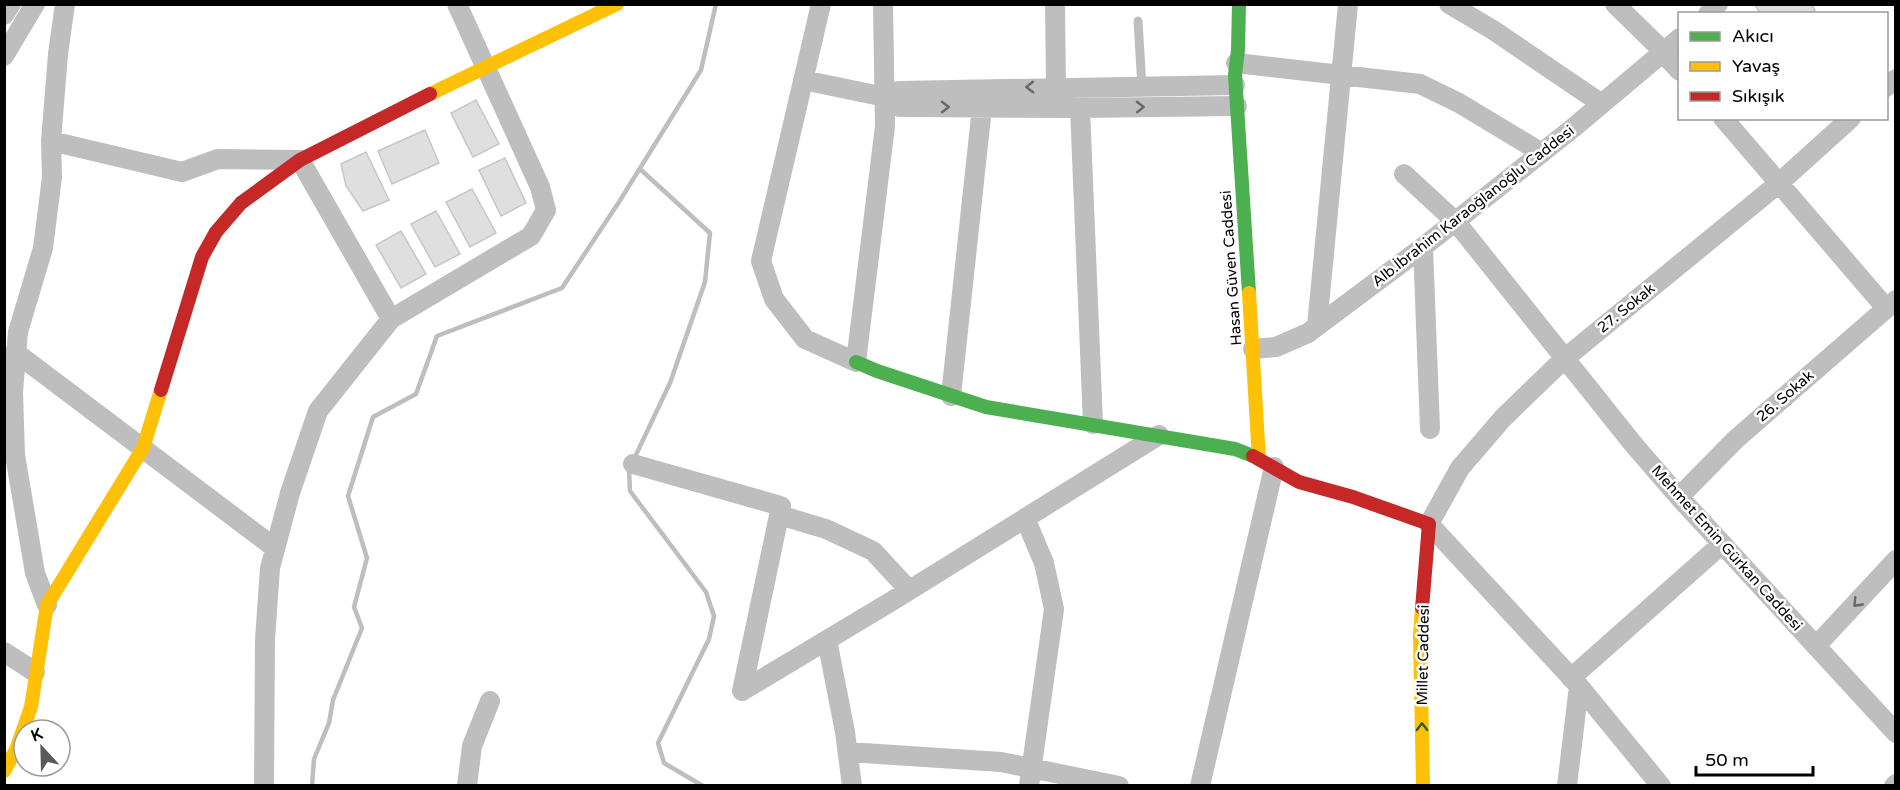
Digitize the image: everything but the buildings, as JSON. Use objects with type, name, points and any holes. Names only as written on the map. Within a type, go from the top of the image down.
[{"type":"street","points":[[4,15],[11,4]]},
{"type":"street","points":[[47,605],[35,573],[10,463],[15,352],[18,332],[43,248],[52,177],[51,141],[58,54],[65,4]]},
{"type":"street","points":[[264,786],[265,640],[270,568],[290,493],[318,411],[391,319],[531,236],[546,210],[540,187],[457,4]]},
{"type":"street","points":[[4,771],[16,750],[31,707],[47,605],[143,448],[202,257],[216,232],[241,203],[300,160],[485,66],[617,4]]},
{"type":"street","points":[[821,4],[760,261],[774,299],[805,339],[877,371],[986,407],[1235,449],[1267,463],[1299,482],[1353,497],[1429,524],[1575,682],[1661,786]]},
{"type":"street","points":[[856,362],[885,126],[887,97],[883,4]]},
{"type":"street","points":[[1055,4],[1056,87],[1080,108],[1093,424]]},
{"type":"street","name":"Hasan Güven Caddesi","points":[[1227,4],[1226,49],[1236,74]]},
{"type":"street","name":"Hasan Güven Caddesi","points":[[1239,4],[1237,106],[1253,349],[1267,463]]},
{"type":"street","points":[[1317,326],[1348,4]]},
{"type":"street","points":[[1449,4],[1493,30],[1602,104]]},
{"type":"street","points":[[1615,4],[1678,69]]},
{"type":"street","points":[[4,56],[29,7]]},
{"type":"street","name":"Alb.İbrahim Karaoğlanoğlu Caddesi","points":[[1253,349],[1276,347],[1308,333],[1456,222],[1678,40]]},
{"type":"street","points":[[887,97],[899,91],[1142,87],[1236,74],[1341,74],[1420,84],[1459,103],[1542,153]]},
{"type":"street","points":[[802,80],[887,97],[900,107],[1237,106]]},
{"type":"street","points":[[951,396],[982,107]]},
{"type":"street","points":[[1725,120],[1778,184],[1891,304]]},
{"type":"street","name":"27. Sokak","points":[[1429,524],[1460,468],[1503,418],[1564,359],[1778,184],[1849,120]]},
{"type":"street","points":[[51,141],[182,172],[218,159],[300,160]]},
{"type":"street","points":[[300,160],[391,319]]},
{"type":"street","name":"Mehmet Emin Gürkan Caddesi","points":[[1404,174],[1456,222],[1564,359],[1679,497],[1896,733]]},
{"type":"street","points":[[1423,247],[1430,429]]},
{"type":"street","name":"26. Sokak","points":[[1679,497],[1735,440],[1891,304]]},
{"type":"street","points":[[15,352],[275,548]]},
{"type":"street","points":[[633,464],[780,506],[742,691],[1159,435]]},
{"type":"street","points":[[1200,786],[1267,463]]},
{"type":"street","points":[[779,515],[826,529],[873,551],[909,590]]},
{"type":"street","points":[[1025,518],[1044,563],[1054,609],[1030,777]]},
{"type":"street","name":"Millet Caddesi","points":[[1423,786],[1420,636],[1429,524]]},
{"type":"street","points":[[1567,786],[1575,682],[1722,544]]},
{"type":"street","points":[[1816,645],[1896,560]]},
{"type":"street","points":[[827,640],[852,786]]},
{"type":"street","points":[[4,652],[36,672]]},
{"type":"street","points":[[467,786],[472,746],[490,701]]},
{"type":"street","points":[[848,752],[1001,762],[1030,777],[1119,786]]},
{"type":"lane","points":[[1138,21],[1142,87]]},
{"type":"waterway","points":[[312,786],[314,759],[329,723],[333,700],[362,628],[354,607],[367,558],[348,496],[373,417],[416,394],[437,336],[562,288],[619,202],[701,70],[716,4]]},
{"type":"waterway","points":[[634,459],[670,383],[705,282],[710,233],[640,169]]},
{"type":"waterway","points":[[629,469],[630,491],[706,592],[714,616],[709,639],[658,743],[664,763],[703,786]]},
{"type":"traffic: fast","points":[[1239,4],[1235,75],[1249,293]]},
{"type":"traffic: fast","points":[[856,362],[986,407],[1235,449],[1253,456]]},
{"type":"traffic: slow","points":[[430,94],[617,4]]},
{"type":"traffic: slow","points":[[1249,293],[1259,459]]},
{"type":"traffic: slow","points":[[4,771],[16,750],[31,707],[47,605],[143,448],[161,390]]},
{"type":"traffic: slow","points":[[1422,608],[1420,636],[1423,786]]},
{"type":"traffic: jam","points":[[161,390],[202,257],[216,232],[241,203],[300,160],[430,94]]},
{"type":"traffic: jam","points":[[1253,456],[1299,482],[1353,497],[1429,524],[1422,608]]}]
